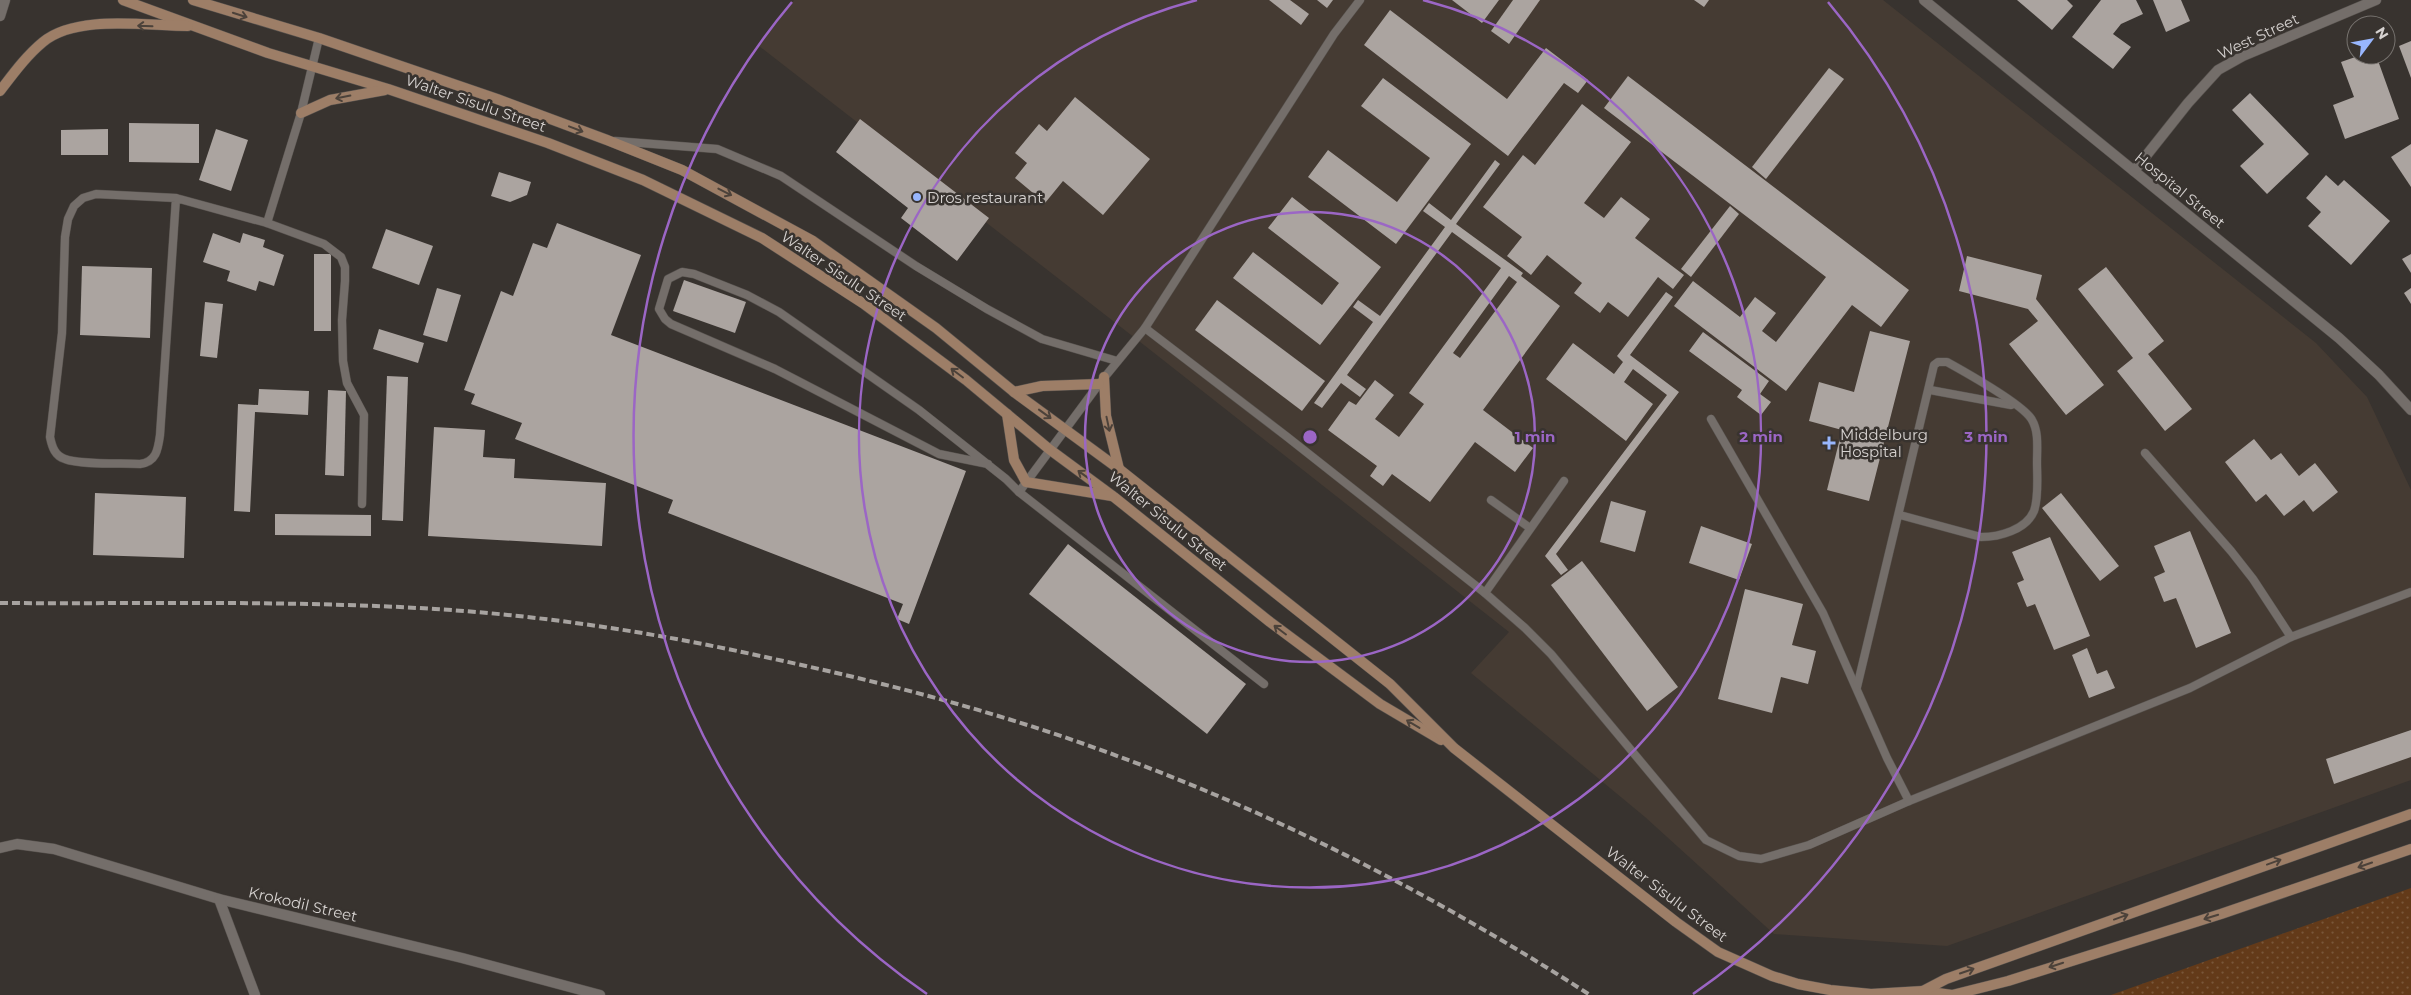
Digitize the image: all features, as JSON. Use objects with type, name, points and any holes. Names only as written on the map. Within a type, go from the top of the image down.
[{"type":"main road","name":"Walter Sisulu Street","points":[[123,0],[268,53],[388,89],[548,144],[643,180],[762,238],[864,304],[966,380],[1049,449],[1114,497],[1270,622],[1380,704],[1454,748]]},
{"type":"main road","name":"Walter Sisulu Street","points":[[193,0],[319,38],[497,99],[607,140],[682,170],[812,241],[936,328],[1014,392],[1066,428],[1119,469],[1390,684],[1454,748],[1676,922],[1718,952],[1772,976],[1798,984],[1871,994],[1923,991]]},
{"type":"main road","points":[[0,91],[18,67],[44,41],[81,25],[108,23],[134,26],[194,26]]},
{"type":"main road","points":[[300,113],[330,100],[388,89]]},
{"type":"main road","points":[[1014,392],[1042,386],[1101,381],[1106,416],[1119,469]]},
{"type":"main road","points":[[1007,414],[1014,460],[1026,482],[1114,497]]},
{"type":"main road","points":[[1923,991],[1946,979],[2411,814]]},
{"type":"main road","points":[[1923,991],[1952,995],[2008,981],[2221,914],[2411,849]]},
{"type":"street","points":[[0,16],[5,0]]},
{"type":"street","name":"Hospital Street","points":[[1924,0],[2338,338],[2379,375],[2411,410]]},
{"type":"street","name":"West Street","points":[[2134,171],[2188,103],[2218,70],[2243,56],[2376,0]]},
{"type":"street","name":"Krokodil Street","points":[[0,848],[17,844],[54,849],[219,900],[462,958],[600,995]]},
{"type":"street","points":[[219,900],[255,995]]},
{"type":"lane","points":[[1019,492],[1049,449],[1144,328],[1334,34],[1360,0]]},
{"type":"lane","points":[[267,222],[300,113],[319,38]]},
{"type":"lane","points":[[607,140],[717,149],[781,176],[916,266],[987,309],[1042,339],[1117,361]]},
{"type":"lane","points":[[176,198],[160,435],[156,454],[148,463],[140,464],[65,460],[55,451],[50,437],[62,333],[68,219],[74,206],[83,198],[96,194],[112,193],[176,198],[267,222],[333,249],[341,257],[345,267],[342,320],[343,361],[347,383],[364,415],[362,504]]},
{"type":"lane","points":[[988,464],[939,454],[774,369],[671,324],[664,319],[659,309],[668,279],[682,272],[694,274],[747,295],[779,312],[919,410],[988,464],[1019,492],[1264,684]]},
{"type":"lane","points":[[1144,328],[1286,436],[1485,593],[1551,654],[1639,758],[1688,821],[1706,840],[1721,849],[1739,856],[1761,859],[1809,845],[1909,801],[2190,688],[2291,637],[2411,592]]},
{"type":"lane","points":[[1857,687],[1930,390],[1934,365],[1942,361],[1960,370],[2017,406],[2032,420],[2036,431],[2036,498],[2033,512],[2010,532],[1988,537],[1900,515]]},
{"type":"lane","points":[[1930,390],[2017,406]]},
{"type":"lane","points":[[1711,419],[1815,598],[1857,687],[1887,758],[1909,801]]},
{"type":"lane","points":[[2144,453],[2236,558],[2291,637]]},
{"type":"lane","points":[[1485,593],[1564,481]]},
{"type":"lane","points":[[1491,500],[1530,528]]},
{"type":"shaded area","name":"Middelburg Hospital","points":[[794,0],[1883,0],[2316,343],[2367,397],[2411,490],[2411,780],[1947,946],[1774,934],[1645,817],[1471,673],[1509,632],[759,46]]},
{"type":"shaded area","points":[[2411,888],[2411,995],[2111,995]]},
{"type":"building","points":[[1269,0],[1290,0],[1309,14],[1301,25]]},
{"type":"building","points":[[1317,0],[1333,0],[1327,8]]},
{"type":"building","points":[[1452,0],[1499,0],[1482,23]]},
{"type":"building","points":[[1513,0],[1540,0],[1509,44],[1491,31]]},
{"type":"building","points":[[1694,0],[1709,0],[1704,7]]},
{"type":"building","points":[[2017,0],[2067,0],[2073,6],[2052,30]]},
{"type":"building","points":[[2101,0],[2136,0],[2143,14],[2121,24],[2113,34],[2131,47],[2113,69],[2072,37]]},
{"type":"building","points":[[2153,0],[2181,0],[2190,21],[2166,32]]},
{"type":"building","points":[[1390,10],[1507,99],[1546,48],[1588,80],[1578,93],[1564,83],[1508,156],[1364,45]]},
{"type":"building","points":[[2411,41],[2411,78],[2399,46]]},
{"type":"building","points":[[2346,60],[2346,65],[2380,65],[2399,119],[2345,139],[2333,105],[2354,97],[2341,62]]},
{"type":"building","points":[[1829,68],[1844,79],[1766,179],[1752,167]]},
{"type":"building","points":[[1628,76],[1909,290],[1881,327],[1852,305],[1786,391],[1674,306],[1693,281],[1740,317],[1755,297],[1776,313],[1762,331],[1776,342],[1826,277],[1604,108]]},
{"type":"building","points":[[1383,78],[1471,144],[1396,244],[1308,177],[1328,150],[1397,202],[1430,158],[1361,106]]},
{"type":"building","points":[[2250,93],[2309,154],[2267,194],[2240,166],[2264,144],[2232,110]]},
{"type":"building","points":[[1075,97],[1150,159],[1103,215],[1063,181],[1045,203],[1015,178],[1027,163],[1015,153],[1039,124],[1047,131]]},
{"type":"building","points":[[1582,104],[1631,142],[1584,203],[1604,218],[1621,197],[1650,219],[1635,238],[1684,275],[1673,289],[1658,277],[1628,317],[1608,302],[1600,313],[1574,293],[1582,283],[1547,255],[1531,275],[1507,256],[1522,237],[1483,207],[1523,155],[1535,165]]},
{"type":"building","points":[[860,119],[989,218],[957,261],[901,218],[908,208],[836,152]]},
{"type":"building","points":[[129,123],[199,124],[199,163],[129,162]]},
{"type":"building","points":[[108,129],[108,155],[61,155],[61,130]]},
{"type":"building","points":[[216,129],[248,140],[231,191],[199,180]]},
{"type":"building","points":[[2411,144],[2411,187],[2391,157]]},
{"type":"building","points":[[1495,160],[1500,164],[1456,224],[1523,273],[1521,276],[1560,306],[1483,410],[1533,448],[1515,472],[1475,442],[1430,502],[1392,474],[1383,486],[1370,476],[1377,466],[1328,430],[1349,401],[1356,405],[1375,380],[1394,395],[1375,419],[1399,437],[1424,404],[1409,393],[1501,268],[1452,232],[1347,375],[1366,389],[1360,397],[1341,383],[1322,408],[1314,403],[1373,322],[1353,307],[1358,300],[1380,316],[1445,227],[1423,211],[1429,203],[1451,220]],"holes":[[[1509,276],[1517,282],[1460,358],[1453,353]]]},
{"type":"building","points":[[499,172],[531,182],[527,195],[510,202],[491,196]]},
{"type":"building","points":[[2326,175],[2338,186],[2344,180],[2390,221],[2351,265],[2308,226],[2321,212],[2306,198]]},
{"type":"building","points":[[1292,197],[1381,267],[1320,345],[1233,278],[1253,252],[1322,305],[1339,283],[1268,228]]},
{"type":"building","points":[[1730,206],[1739,214],[1691,277],[1681,269]]},
{"type":"building","points":[[557,223],[641,255],[611,335],[966,471],[909,624],[897,619],[903,604],[668,513],[673,500],[515,439],[522,423],[471,404],[475,394],[464,390],[501,291],[513,296],[533,243],[547,248]]},
{"type":"building","points":[[386,229],[433,246],[419,285],[372,268]]},
{"type":"building","points":[[213,233],[240,243],[243,233],[265,240],[263,247],[284,255],[274,286],[259,281],[256,291],[227,281],[230,271],[203,262]]},
{"type":"building","points":[[314,254],[331,254],[331,331],[314,331]]},
{"type":"building","points":[[2411,254],[2411,273],[2402,259]]},
{"type":"building","points":[[1967,256],[2042,275],[2036,299],[2104,385],[2066,415],[2009,344],[2038,321],[2028,309],[1959,291]]},
{"type":"building","points":[[82,266],[152,268],[150,338],[80,335]]},
{"type":"building","points":[[2106,267],[2164,341],[2148,354],[2192,409],[2165,431],[2117,371],[2133,358],[2078,289]]},
{"type":"building","points":[[684,280],[746,302],[735,333],[673,311]]},
{"type":"building","points":[[437,288],[461,295],[447,342],[423,335]]},
{"type":"building","points":[[2411,288],[2411,304],[2404,293]]},
{"type":"building","points":[[1666,292],[1673,297],[1630,355],[1679,392],[1556,554],[1568,570],[1561,575],[1545,556],[1667,395],[1633,369],[1624,382],[1653,404],[1626,441],[1546,379],[1573,343],[1614,374],[1623,362],[1617,356]]},
{"type":"building","points":[[1217,300],[1325,381],[1302,411],[1195,330]]},
{"type":"building","points":[[205,302],[223,304],[217,358],[200,356]]},
{"type":"building","points":[[379,329],[424,343],[418,363],[373,349]]},
{"type":"building","points":[[1870,331],[1910,341],[1869,501],[1827,490],[1842,430],[1809,421],[1819,382],[1854,392]]},
{"type":"building","points":[[1703,332],[1769,381],[1760,394],[1771,402],[1761,415],[1737,397],[1742,390],[1689,351]]},
{"type":"building","points":[[387,376],[408,377],[403,521],[382,520]]},
{"type":"building","points":[[259,389],[309,391],[308,415],[255,412],[250,512],[234,511],[238,404],[258,405]]},
{"type":"building","points":[[328,390],[346,391],[344,476],[325,475]]},
{"type":"building","points":[[434,427],[485,430],[483,457],[515,459],[514,478],[606,483],[602,546],[428,536]]},
{"type":"building","points":[[2254,439],[2271,460],[2281,453],[2299,476],[2315,463],[2338,492],[2313,512],[2304,500],[2284,516],[2266,494],[2256,502],[2225,462]]},
{"type":"building","points":[[95,493],[186,497],[184,558],[93,555]]},
{"type":"building","points":[[2061,493],[2119,566],[2100,581],[2042,508]]},
{"type":"building","points":[[1611,501],[1646,511],[1635,552],[1600,542]]},
{"type":"building","points":[[275,514],[371,515],[371,536],[275,535]]},
{"type":"building","points":[[1701,526],[1752,544],[1739,580],[1689,563]]},
{"type":"building","points":[[2190,531],[2231,633],[2196,648],[2176,598],[2164,602],[2154,577],[2165,572],[2154,546]]},
{"type":"building","points":[[2050,537],[2090,636],[2054,650],[2035,604],[2027,607],[2017,583],[2024,580],[2012,552]]},
{"type":"building","points":[[1068,544],[1246,684],[1207,734],[1029,594]]},
{"type":"building","points":[[1582,561],[1678,687],[1647,711],[1551,585]]},
{"type":"building","points":[[1745,589],[1803,604],[1792,645],[1816,651],[1808,684],[1781,677],[1772,713],[1718,699]]},
{"type":"building","points":[[2087,648],[2097,674],[2107,670],[2115,688],[2089,698],[2072,655]]},
{"type":"building","points":[[2411,730],[2411,757],[2334,784],[2326,759]]},
{"type":"railway","points":[[0,603],[327,604],[478,612],[563,621],[648,634],[732,650],[862,679],[1035,727],[1120,757],[1242,807],[1362,863],[1420,894],[1478,926],[1590,995]]},
{"type":"place","name":"Dros restaurant","points":[[917,197]]},
{"type":"place","name":"Middelburg Hospital","points":[[1829,443]]}]
